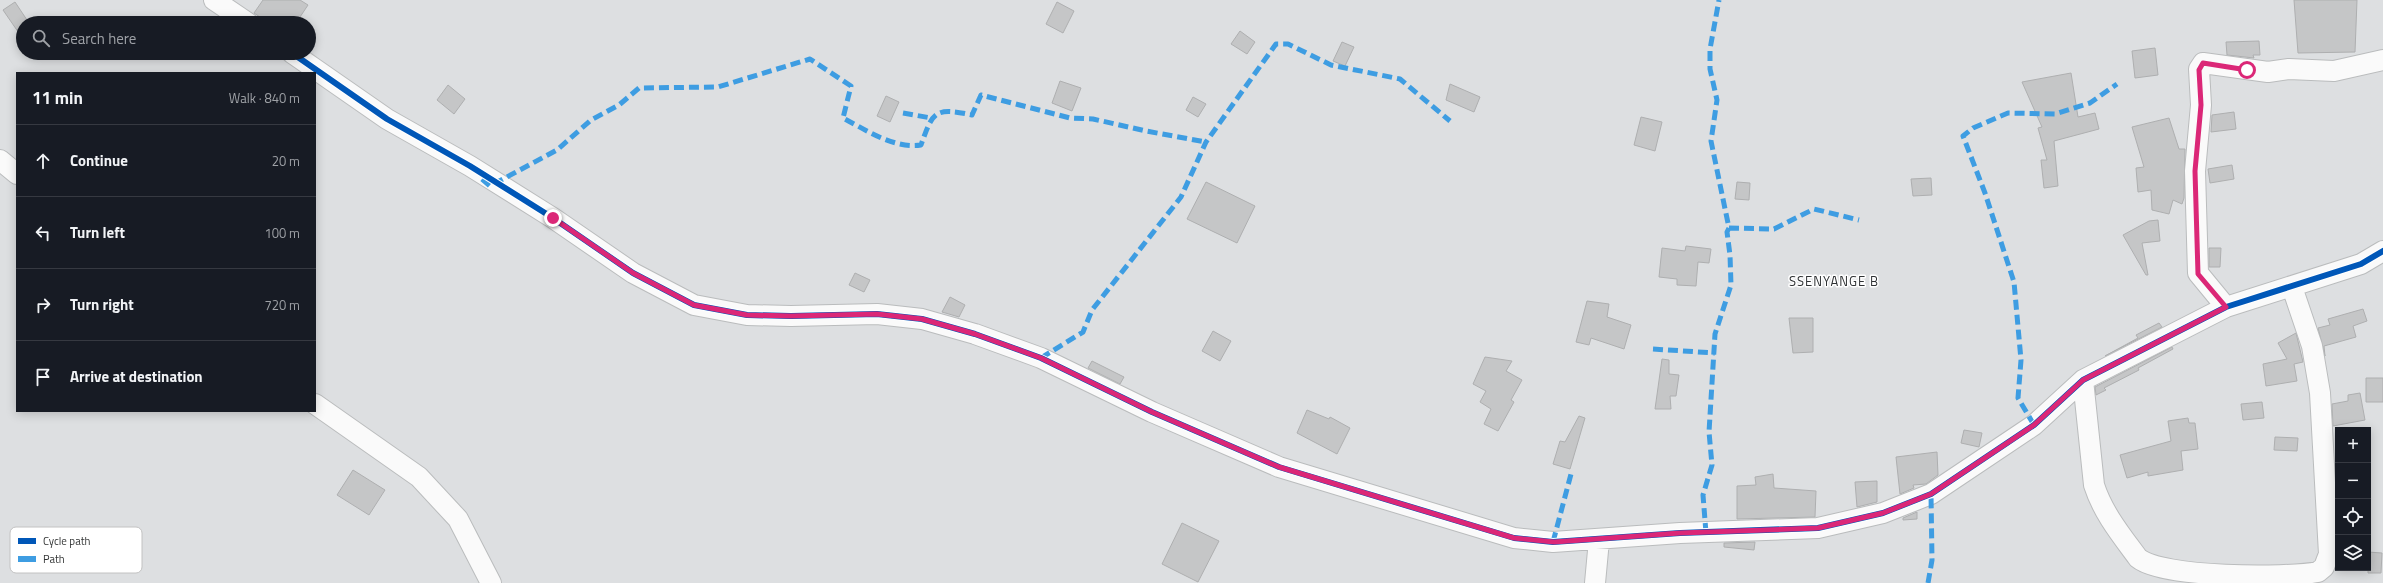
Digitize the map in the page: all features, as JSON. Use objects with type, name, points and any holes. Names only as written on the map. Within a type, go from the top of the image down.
[{"type":"street","points":[[214,0],[238,16]]},
{"type":"street","points":[[302,60],[387,119],[470,166],[553,218],[633,273],[694,305],[747,315],[791,316],[877,314],[922,319],[975,334],[1041,358],[1152,412],[1279,467],[1514,538],[1554,542],[1599,540],[1680,533],[1818,528],[1883,513],[1931,494],[2034,425],[2083,380],[2226,307],[2361,264],[2383,251]]},
{"type":"street","points":[[2226,307],[2198,274],[2195,171],[2201,105],[2200,66],[2203,63],[2268,72],[2289,69],[2334,71],[2383,60]]},
{"type":"street","points":[[0,160],[16,173]]},
{"type":"street","points":[[2083,380],[2094,485],[2098,499],[2110,519],[2144,564],[2187,571],[2269,577],[2318,572],[2324,567],[2329,554],[2320,394],[2312,346],[2292,286]]},
{"type":"street","points":[[316,405],[419,477],[458,519],[491,583]]},
{"type":"street","points":[[1595,583],[1599,540]]},
{"type":"building","points":[[263,0],[300,0],[308,5],[301,16],[258,16],[254,13]]},
{"type":"building","points":[[2294,0],[2357,0],[2355,52],[2298,53]]},
{"type":"building","points":[[15,2],[24,16],[16,16],[16,29],[3,10]]},
{"type":"building","points":[[1057,2],[1074,11],[1063,33],[1046,24]]},
{"type":"building","points":[[1240,31],[1255,42],[1247,54],[1231,44]]},
{"type":"building","points":[[2259,41],[2260,55],[2253,55],[2254,58],[2227,55],[2226,42]]},
{"type":"building","points":[[1342,42],[1354,47],[1345,66],[1333,61]]},
{"type":"building","points":[[2155,48],[2158,75],[2135,78],[2132,51]]},
{"type":"building","points":[[2071,73],[2078,117],[2095,113],[2099,129],[2054,141],[2058,186],[2044,188],[2041,160],[2047,160],[2038,128],[2042,127],[2022,82]]},
{"type":"building","points":[[1060,81],[1081,88],[1072,111],[1052,103]]},
{"type":"building","points":[[1450,84],[1480,97],[1474,112],[1446,100]]},
{"type":"building","points":[[448,85],[465,99],[454,114],[437,100]]},
{"type":"building","points":[[886,96],[899,102],[890,122],[877,116]]},
{"type":"building","points":[[1193,97],[1206,104],[1198,117],[1186,110]]},
{"type":"building","points":[[2234,112],[2236,129],[2211,132],[2212,115]]},
{"type":"building","points":[[1641,117],[1662,122],[1655,151],[1634,145]]},
{"type":"building","points":[[2169,118],[2179,149],[2185,149],[2184,198],[2182,204],[2173,200],[2169,214],[2152,210],[2151,190],[2138,192],[2136,168],[2144,167],[2132,127]]},
{"type":"building","points":[[2232,165],[2234,179],[2210,183],[2208,169]]},
{"type":"building","points":[[1931,178],[1932,195],[1913,196],[1911,179]]},
{"type":"building","points":[[1206,182],[1255,206],[1237,243],[1187,219]]},
{"type":"building","points":[[1737,182],[1750,183],[1749,200],[1735,199]]},
{"type":"building","points":[[2158,220],[2160,241],[2142,243],[2148,275],[2146,275],[2123,235],[2149,221]]},
{"type":"building","points":[[1686,246],[1711,249],[1709,263],[1698,262],[1696,286],[1677,285],[1677,279],[1659,277],[1662,248],[1685,251]]},
{"type":"building","points":[[2209,248],[2221,248],[2220,267],[2209,267]]},
{"type":"building","points":[[855,273],[870,280],[864,292],[849,285]]},
{"type":"building","points":[[950,297],[965,305],[959,317],[942,312]]},
{"type":"building","points":[[1587,301],[1609,304],[1607,317],[1631,325],[1624,349],[1591,338],[1589,345],[1576,342]]},
{"type":"building","points":[[2363,309],[2367,321],[2353,326],[2356,337],[2324,346],[2325,356],[2318,328],[2330,325],[2328,319]]},
{"type":"building","points":[[1789,318],[1813,318],[1813,352],[1793,353]]},
{"type":"building","points":[[2159,323],[2162,327],[2105,356],[2138,338],[2136,335]]},
{"type":"building","points":[[1213,331],[1231,341],[1220,361],[1202,351]]},
{"type":"building","points":[[2296,333],[2303,362],[2294,364],[2297,381],[2266,386],[2263,364],[2287,359],[2278,343]]},
{"type":"building","points":[[2172,347],[2173,349],[2138,368],[2139,370],[2104,388],[2106,390],[2096,395],[2095,387]]},
{"type":"building","points":[[1485,357],[1512,361],[1506,371],[1522,380],[1511,400],[1514,402],[1498,431],[1484,424],[1491,409],[1480,402],[1486,391],[1473,384]]},
{"type":"building","points":[[1662,359],[1669,360],[1669,374],[1679,375],[1676,396],[1670,396],[1671,409],[1655,409]]},
{"type":"building","points":[[1092,361],[1124,377],[1120,384],[1088,368]]},
{"type":"building","points":[[2366,378],[2383,378],[2383,402],[2366,402]]},
{"type":"building","points":[[2360,393],[2365,420],[2333,426],[2332,404],[2348,401],[2348,395]]},
{"type":"building","points":[[2262,402],[2264,418],[2243,420],[2241,404]]},
{"type":"building","points":[[1307,410],[1329,419],[1330,417],[1350,428],[1337,454],[1297,433]]},
{"type":"building","points":[[1579,416],[1585,418],[1570,469],[1553,464],[1560,441],[1565,442]]},
{"type":"building","points":[[2188,418],[2189,423],[2195,423],[2198,449],[2181,451],[2183,470],[2148,476],[2148,472],[2127,478],[2120,455],[2171,441],[2168,421]]},
{"type":"building","points":[[1964,430],[1982,433],[1979,447],[1961,443]]},
{"type":"building","points":[[2275,437],[2298,438],[2297,451],[2274,450]]},
{"type":"building","points":[[1937,452],[1938,475],[1926,484],[1913,485],[1914,488],[1900,494],[1896,457]]},
{"type":"building","points":[[353,470],[385,490],[369,515],[337,495]]},
{"type":"building","points":[[1773,474],[1774,488],[1816,491],[1815,517],[1737,519],[1737,486],[1756,485],[1755,477]]},
{"type":"building","points":[[1877,481],[1877,502],[1857,507],[1855,482]]},
{"type":"building","points":[[1917,512],[1917,519],[1903,520],[1903,518]]},
{"type":"building","points":[[1182,523],[1219,541],[1198,582],[1162,564]]},
{"type":"building","points":[[1755,542],[1754,550],[1724,547],[1724,543]]},
{"type":"building","points":[[2371,552],[2382,553],[2381,573],[2368,573],[2368,571],[2371,571]]},
{"type":"marked path","points":[[1706,533],[1703,495],[1712,465],[1709,432],[1715,334],[1731,285],[1730,255],[1727,232],[1729,228],[1711,141],[1717,100],[1710,69],[1710,49],[1719,0]]},
{"type":"marked path","points":[[1041,358],[1083,332],[1092,310],[1181,197],[1206,142],[1276,44],[1288,44],[1331,65],[1400,79],[1450,121]]},
{"type":"marked path","points":[[482,179],[490,186],[557,150],[591,120],[619,105],[639,88],[718,87],[810,59],[851,86],[843,118],[880,138],[901,144],[921,145],[929,125],[937,114],[950,112],[972,115],[981,95],[1070,118],[1093,119],[1206,142]]},
{"type":"marked path","points":[[2034,425],[2018,398],[2021,360],[2014,282],[1985,193],[1963,136],[1973,128],[2008,113],[2055,114],[2090,103],[2117,84]]},
{"type":"marked path","points":[[903,113],[931,118]]},
{"type":"marked path","points":[[1729,228],[1774,229],[1814,209],[1859,220]]},
{"type":"marked path","points":[[1653,349],[1715,353]]},
{"type":"marked path","points":[[1553,542],[1571,474]]},
{"type":"marked path","points":[[1928,583],[1932,560],[1931,494]]},
{"type":"cycle path","points":[[302,60],[387,119],[470,166],[553,218],[633,273],[694,305],[747,315],[791,316],[877,314],[922,319],[975,334],[1041,358],[1152,412],[1279,467],[1514,538],[1553,542],[1680,533],[1818,528],[1883,513],[1931,494],[2034,425],[2083,380],[2226,307],[2361,264],[2383,251]]},
{"type":"district","name":"SSENYANGE B","points":[[1834,281]]},
{"type":"route","points":[[553,218],[633,273],[694,305],[747,315],[791,316],[877,314],[922,319],[975,334],[1041,358],[1152,412],[1279,467],[1514,538],[1554,542],[1599,540],[1680,533],[1818,528],[1883,513],[1931,494],[2034,425],[2083,380],[2226,307],[2198,274],[2195,171],[2198,155],[2201,105],[2199,70],[2203,63],[2247,70]]}]
